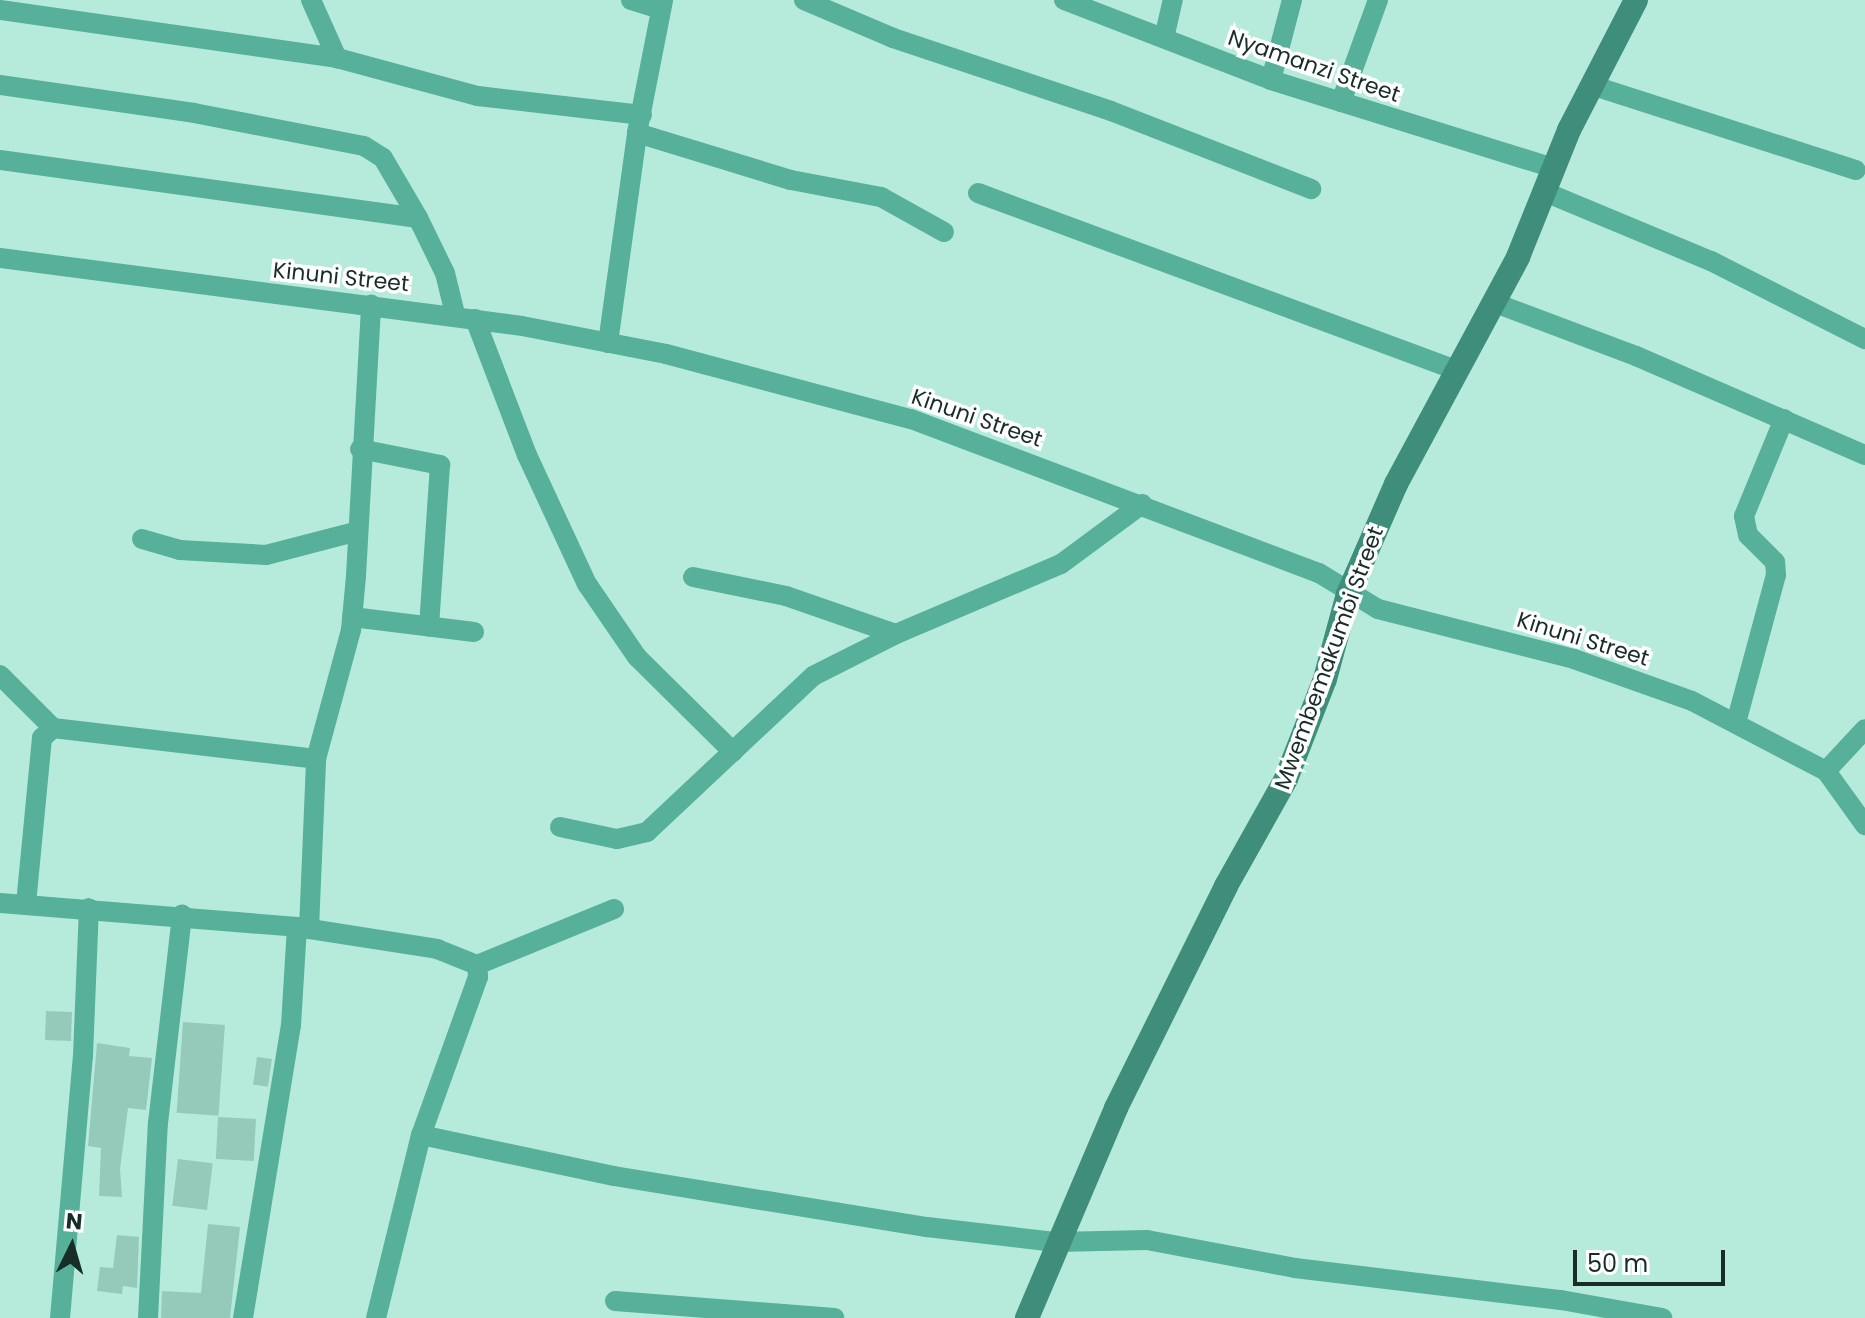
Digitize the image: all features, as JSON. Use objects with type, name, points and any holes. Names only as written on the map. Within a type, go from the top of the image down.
[{"type":"street","points":[[311,0],[337,58]]},
{"type":"street","points":[[608,343],[639,124],[662,4],[631,0]]},
{"type":"street","points":[[804,0],[893,38],[1111,111],[1311,189]]},
{"type":"street","name":"Nyamanzi Street","points":[[1064,0],[1093,5],[1164,38],[1271,80],[1553,168]]},
{"type":"street","points":[[1164,38],[1173,0]]},
{"type":"street","points":[[1271,80],[1292,0]]},
{"type":"street","points":[[1341,102],[1378,0]]},
{"type":"street","name":"Mwembemakumbi Street","points":[[1027,1318],[1055,1242],[1190,955],[1286,779],[1325,679],[1348,594],[1396,484],[1495,303],[1591,85],[1636,0]]},
{"type":"street","points":[[0,10],[337,58],[478,96],[639,124],[791,180],[881,197],[944,232]]},
{"type":"street","points":[[0,85],[194,113],[364,146],[383,158],[445,273],[587,584],[637,657],[733,752]]},
{"type":"street","points":[[1591,85],[1856,170]]},
{"type":"street","points":[[0,160],[418,218]]},
{"type":"street","points":[[1545,192],[1711,261],[1865,339]]},
{"type":"street","points":[[978,193],[1456,370]]},
{"type":"street","name":"Kinuni Street","points":[[0,258],[155,281],[465,316],[608,343],[911,419],[1319,573],[1348,594],[1378,609],[1615,672],[1736,723],[1826,771],[1865,825]]},
{"type":"street","points":[[1495,303],[1784,419],[1865,455]]},
{"type":"street","points":[[243,1318],[291,1025],[303,928],[316,759],[352,617],[371,304]]},
{"type":"street","points":[[1736,723],[1776,575],[1775,562],[1748,535],[1744,516],[1784,419]]},
{"type":"street","points":[[360,449],[440,465],[429,627]]},
{"type":"street","points":[[560,827],[589,836],[632,839],[667,817],[813,676],[896,634],[1061,564],[1142,504]]},
{"type":"street","points":[[142,539],[180,550],[266,555],[358,531]]},
{"type":"street","points":[[693,577],[786,596],[896,634]]},
{"type":"street","points":[[352,617],[474,632]]},
{"type":"street","points":[[0,675],[53,728],[316,759]]},
{"type":"street","points":[[26,904],[42,738],[53,728]]},
{"type":"street","points":[[1826,771],[1865,729]]},
{"type":"street","points":[[0,903],[182,914],[303,928],[437,949],[477,965],[614,909]]},
{"type":"street","points":[[60,1318],[83,1056],[89,908]]},
{"type":"street","points":[[148,1318],[158,1123],[182,914]]},
{"type":"street","points":[[376,1318],[421,1135],[478,977],[477,965]]},
{"type":"street","points":[[421,1135],[614,1176],[1055,1242],[1147,1240],[1295,1268],[1561,1300],[1662,1318]]},
{"type":"street","points":[[615,1301],[834,1318]]},
{"type":"building","points":[[46,1011],[72,1012],[71,1041],[45,1040]]},
{"type":"building","points":[[183,1022],[225,1025],[219,1116],[177,1113]]},
{"type":"building","points":[[97,1043],[130,1048],[129,1056],[152,1058],[146,1110],[128,1108],[120,1169],[122,1197],[99,1196],[101,1148],[88,1146]]},
{"type":"building","points":[[257,1057],[272,1059],[268,1087],[253,1085]]},
{"type":"building","points":[[218,1117],[256,1119],[254,1161],[216,1159]]},
{"type":"building","points":[[178,1159],[213,1163],[207,1210],[172,1206]]},
{"type":"building","points":[[208,1224],[240,1227],[230,1318],[161,1318],[162,1291],[201,1293]]},
{"type":"building","points":[[117,1235],[139,1237],[137,1288],[123,1286],[122,1294],[97,1291],[100,1267],[113,1268]]}]
